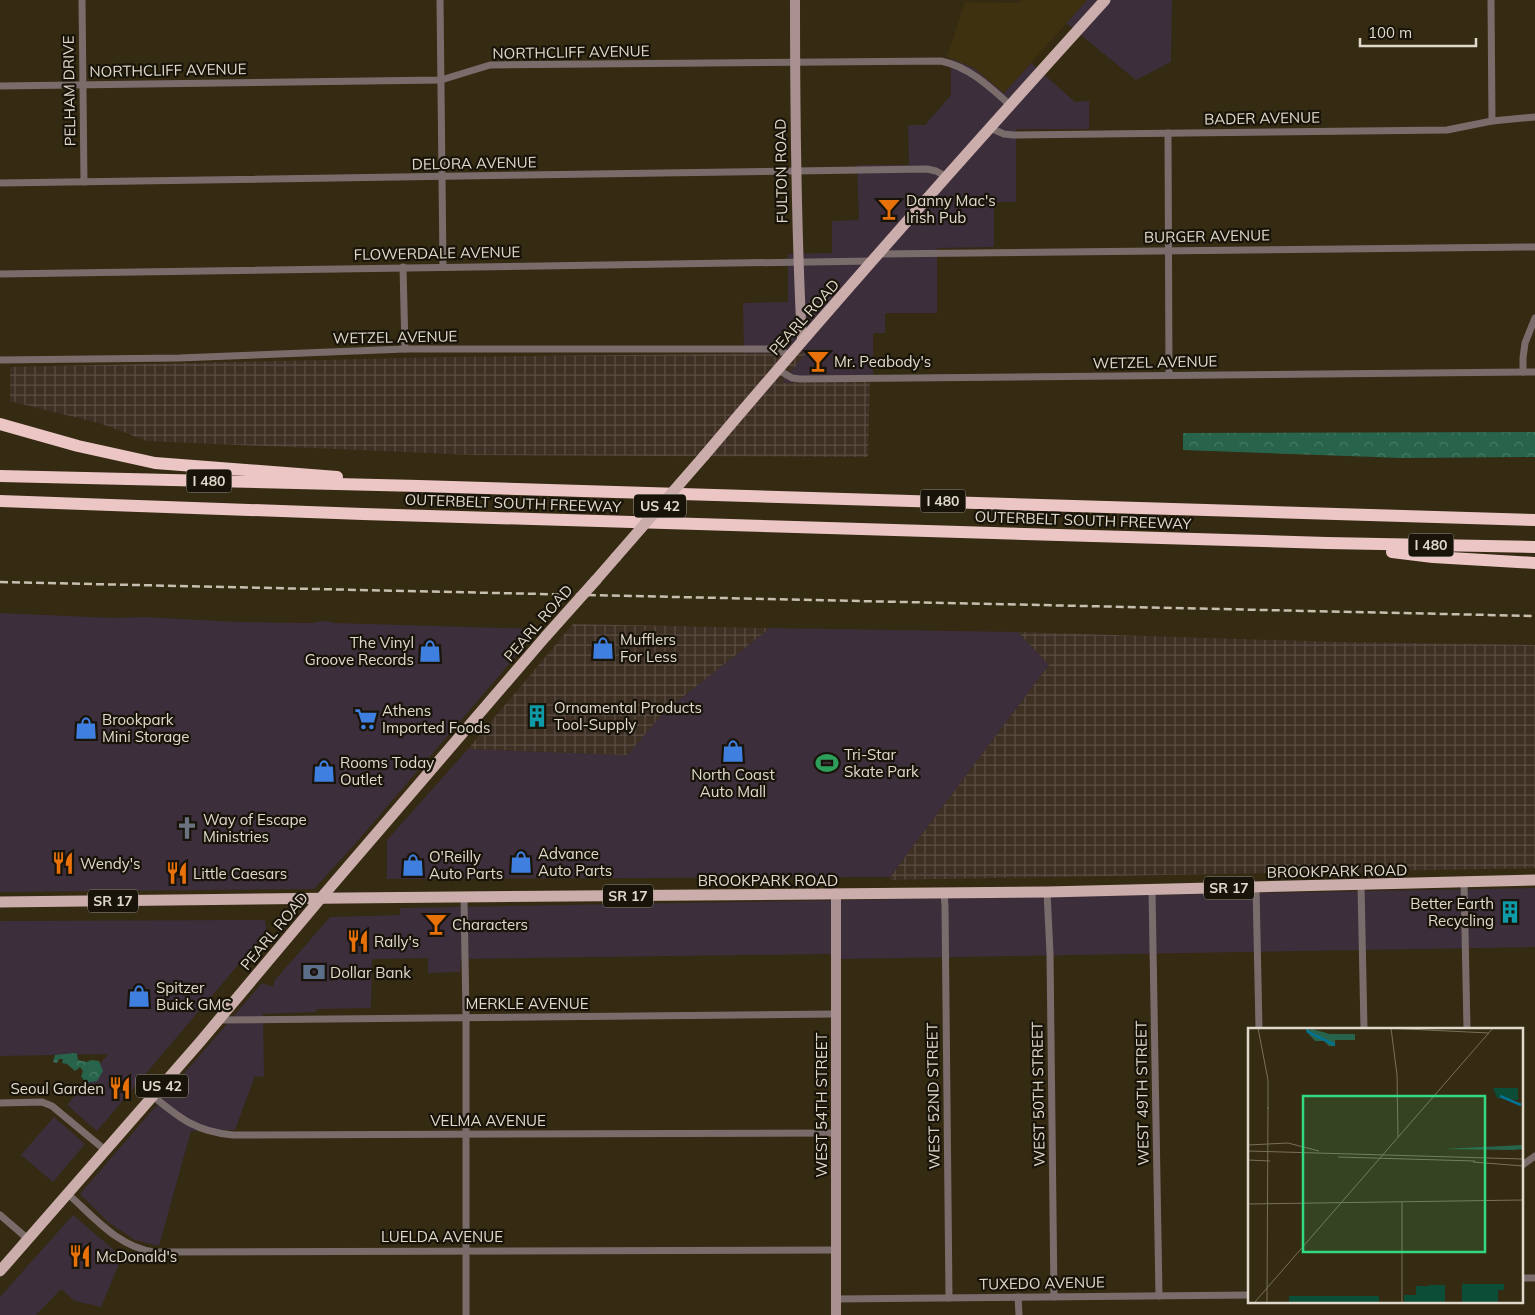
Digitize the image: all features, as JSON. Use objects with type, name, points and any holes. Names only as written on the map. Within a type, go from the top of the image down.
[{"type":"highway","points":[[0,424],[78,446],[155,463],[310,474],[419,486]]},
{"type":"highway","name":"OUTERBELT SOUTH FREEWAY","points":[[0,476],[419,486],[1535,520]]},
{"type":"highway","name":"OUTERBELT SOUTH FREEWAY","points":[[0,501],[1327,544],[1535,548]]},
{"type":"highway","points":[[1468,517],[1535,511]]},
{"type":"highway","points":[[1327,544],[1433,556],[1535,563]]},
{"type":"main road","name":"PEARL ROAD","points":[[0,1271],[219,1020],[321,898],[802,341],[1010,105],[1106,0]]},
{"type":"main road","name":"BROOKPARK ROAD","points":[[0,902],[464,896],[836,895],[1047,892],[1361,886],[1535,880]]},
{"type":"street","name":"PELHAM DRIVE","points":[[82,0],[84,182]]},
{"type":"street","points":[[440,0],[442,268]]},
{"type":"street","name":"FULTON ROAD","points":[[795,0],[796,171],[802,341]]},
{"type":"street","points":[[1491,0],[1492,121]]},
{"type":"street","name":"NORTHCLIFF AVENUE","points":[[0,86],[441,80],[490,66],[940,62],[948,63],[977,76],[1010,105]]},
{"type":"street","name":"BADER AVENUE","points":[[990,128],[1004,134],[1013,135],[1447,130],[1492,121],[1535,117]]},
{"type":"street","points":[[1168,133],[1169,375]]},
{"type":"street","name":"DELORA AVENUE","points":[[0,183],[441,178],[927,169],[947,176]]},
{"type":"street","name":"BURGER AVENUE","points":[[877,257],[1168,250],[1535,247]]},
{"type":"street","name":"FLOWERDALE AVENUE","points":[[0,274],[798,262],[877,257]]},
{"type":"street","points":[[403,268],[405,349]]},
{"type":"street","points":[[1523,372],[1525,344],[1535,318]]},
{"type":"street","name":"WETZEL AVENUE","points":[[0,360],[179,358],[405,349],[770,349],[790,355]]},
{"type":"street","name":"WETZEL AVENUE","points":[[778,369],[792,378],[800,379],[1535,372]]},
{"type":"street","points":[[1464,882],[1467,1028]]},
{"type":"street","points":[[1361,886],[1364,1028]]},
{"type":"street","points":[[1256,887],[1259,1028]]},
{"type":"street","name":"WEST 49TH STREET","points":[[1152,890],[1159,1296]]},
{"type":"street","name":"WEST 50TH STREET","points":[[1047,892],[1050,953],[1054,1296]]},
{"type":"street","name":"WEST 52ND STREET","points":[[944,893],[949,1298]]},
{"type":"street","name":"WEST 54TH STREET","points":[[836,895],[836,1315]]},
{"type":"street","points":[[464,896],[466,1315]]},
{"type":"street","name":"MERKLE AVENUE","points":[[219,1020],[836,1014]]},
{"type":"street","name":"VELMA AVENUE","points":[[153,1096],[191,1125],[218,1134],[836,1133]]},
{"type":"street","points":[[0,1103],[42,1102],[52,1106],[105,1150]]},
{"type":"street","points":[[1522,1165],[1535,1156]]},
{"type":"street","name":"LUELDA AVENUE","points":[[68,1194],[122,1241],[154,1252],[836,1250]]},
{"type":"street","points":[[0,1215],[28,1239]]},
{"type":"street","points":[[1522,1278],[1535,1278]]},
{"type":"street","name":"TUXEDO AVENUE","points":[[836,1299],[1248,1295]]},
{"type":"street","points":[[1018,1297],[1019,1315]]},
{"type":"shaded area","points":[[1021,0],[1087,0],[1004,93],[974,68],[947,57],[965,2],[1019,3]]},
{"type":"shaded area","points":[[1087,0],[1172,0],[1171,62],[1136,80],[1066,23]]},
{"type":"shaded area","points":[[951,58],[974,68],[1004,93],[1031,63],[1075,102],[1089,101],[1089,129],[1016,129],[1016,202],[994,202],[994,247],[937,248],[937,313],[885,313],[885,333],[873,333],[873,381],[782,383],[805,353],[744,353],[743,303],[788,302],[788,254],[832,253],[832,221],[859,220],[857,165],[909,165],[908,125],[925,125],[951,95]]},
{"type":"shaded area","points":[[806,353],[782,383],[870,381],[868,457],[474,455],[147,441],[102,424],[10,401],[10,367],[450,357]]},
{"type":"shaded area","points":[[0,613],[239,622],[311,623],[324,621],[335,623],[539,629],[355,844],[314,889],[0,892]]},
{"type":"shaded area","points":[[573,624],[770,628],[666,710],[627,755],[468,749]]},
{"type":"shaded area","points":[[770,628],[1018,632],[1049,665],[890,877],[387,879],[387,840],[468,749],[627,755],[666,710]]},
{"type":"shaded area","points":[[1018,632],[1340,642],[1535,645],[1535,868],[890,880],[890,877],[1049,665]]},
{"type":"shaded area","points":[[1535,888],[1535,947],[840,959],[828,954],[461,959],[460,972],[428,973],[428,958],[372,959],[371,1008],[317,1009],[316,1012],[263,1014],[264,1077],[255,1076],[235,1130],[191,1131],[159,1246],[135,1240],[108,1222],[80,1194],[262,983],[273,987],[275,980],[330,917],[400,915],[400,908]]},
{"type":"shaded area","points":[[265,920],[267,931],[97,1131],[67,1105],[108,1054],[0,1056],[0,921]]},
{"type":"shaded area","points":[[54,1117],[85,1144],[53,1182],[21,1155]]},
{"type":"shaded area","points":[[73,1215],[122,1257],[101,1307],[75,1301],[61,1289],[36,1315],[0,1315],[0,1297]]},
{"type":"green space","points":[[1535,432],[1535,457],[1402,458],[1183,450],[1183,433]]},
{"type":"green space","points":[[75,1053],[78,1060],[87,1062],[91,1060],[99,1061],[103,1071],[97,1081],[83,1083],[83,1078],[81,1077],[83,1071],[80,1067],[75,1071],[67,1064],[62,1063],[63,1059],[59,1059],[57,1063],[53,1062],[55,1055]]},
{"type":"railway","points":[[0,582],[1535,616]]},
{"type":"place","name":"Danny Mac's Irish Pub","points":[[889,209]]},
{"type":"place","name":"Mr. Peabody's","points":[[818,361]]},
{"type":"place","name":"Mufflers For Less","points":[[603,648]]},
{"type":"place","name":"The Vinyl Groove Records","points":[[430,651]]},
{"type":"place","name":"Ornamental Products Tool-Supply","points":[[537,716]]},
{"type":"place","name":"Athens Imported Foods","points":[[366,719]]},
{"type":"place","name":"Brookpark Mini Storage","points":[[86,728]]},
{"type":"place","name":"North Coast Auto Mall","points":[[733,751]]},
{"type":"place","name":"Tri-Star Skate Park","points":[[827,763]]},
{"type":"place","name":"Rooms Today Outlet","points":[[324,771]]},
{"type":"place","name":"Way of Escape Ministries","points":[[187,828]]},
{"type":"place","name":"Advance Auto Parts","points":[[521,862]]},
{"type":"place","name":"Wendy's","points":[[63,863]]},
{"type":"place","name":"O'Reilly Auto Parts","points":[[413,865]]},
{"type":"place","name":"Little Caesars","points":[[177,873]]},
{"type":"place","name":"Better Earth Recycling","points":[[1510,912]]},
{"type":"place","name":"Characters","points":[[436,924]]},
{"type":"place","name":"Rally's","points":[[358,941]]},
{"type":"place","name":"Dollar Bank","points":[[314,972]]},
{"type":"place","name":"Spitzer Buick GMC","points":[[139,996]]},
{"type":"place","name":"Seoul Garden","points":[[120,1088]]},
{"type":"place","name":"McDonald's","points":[[80,1256]]}]
